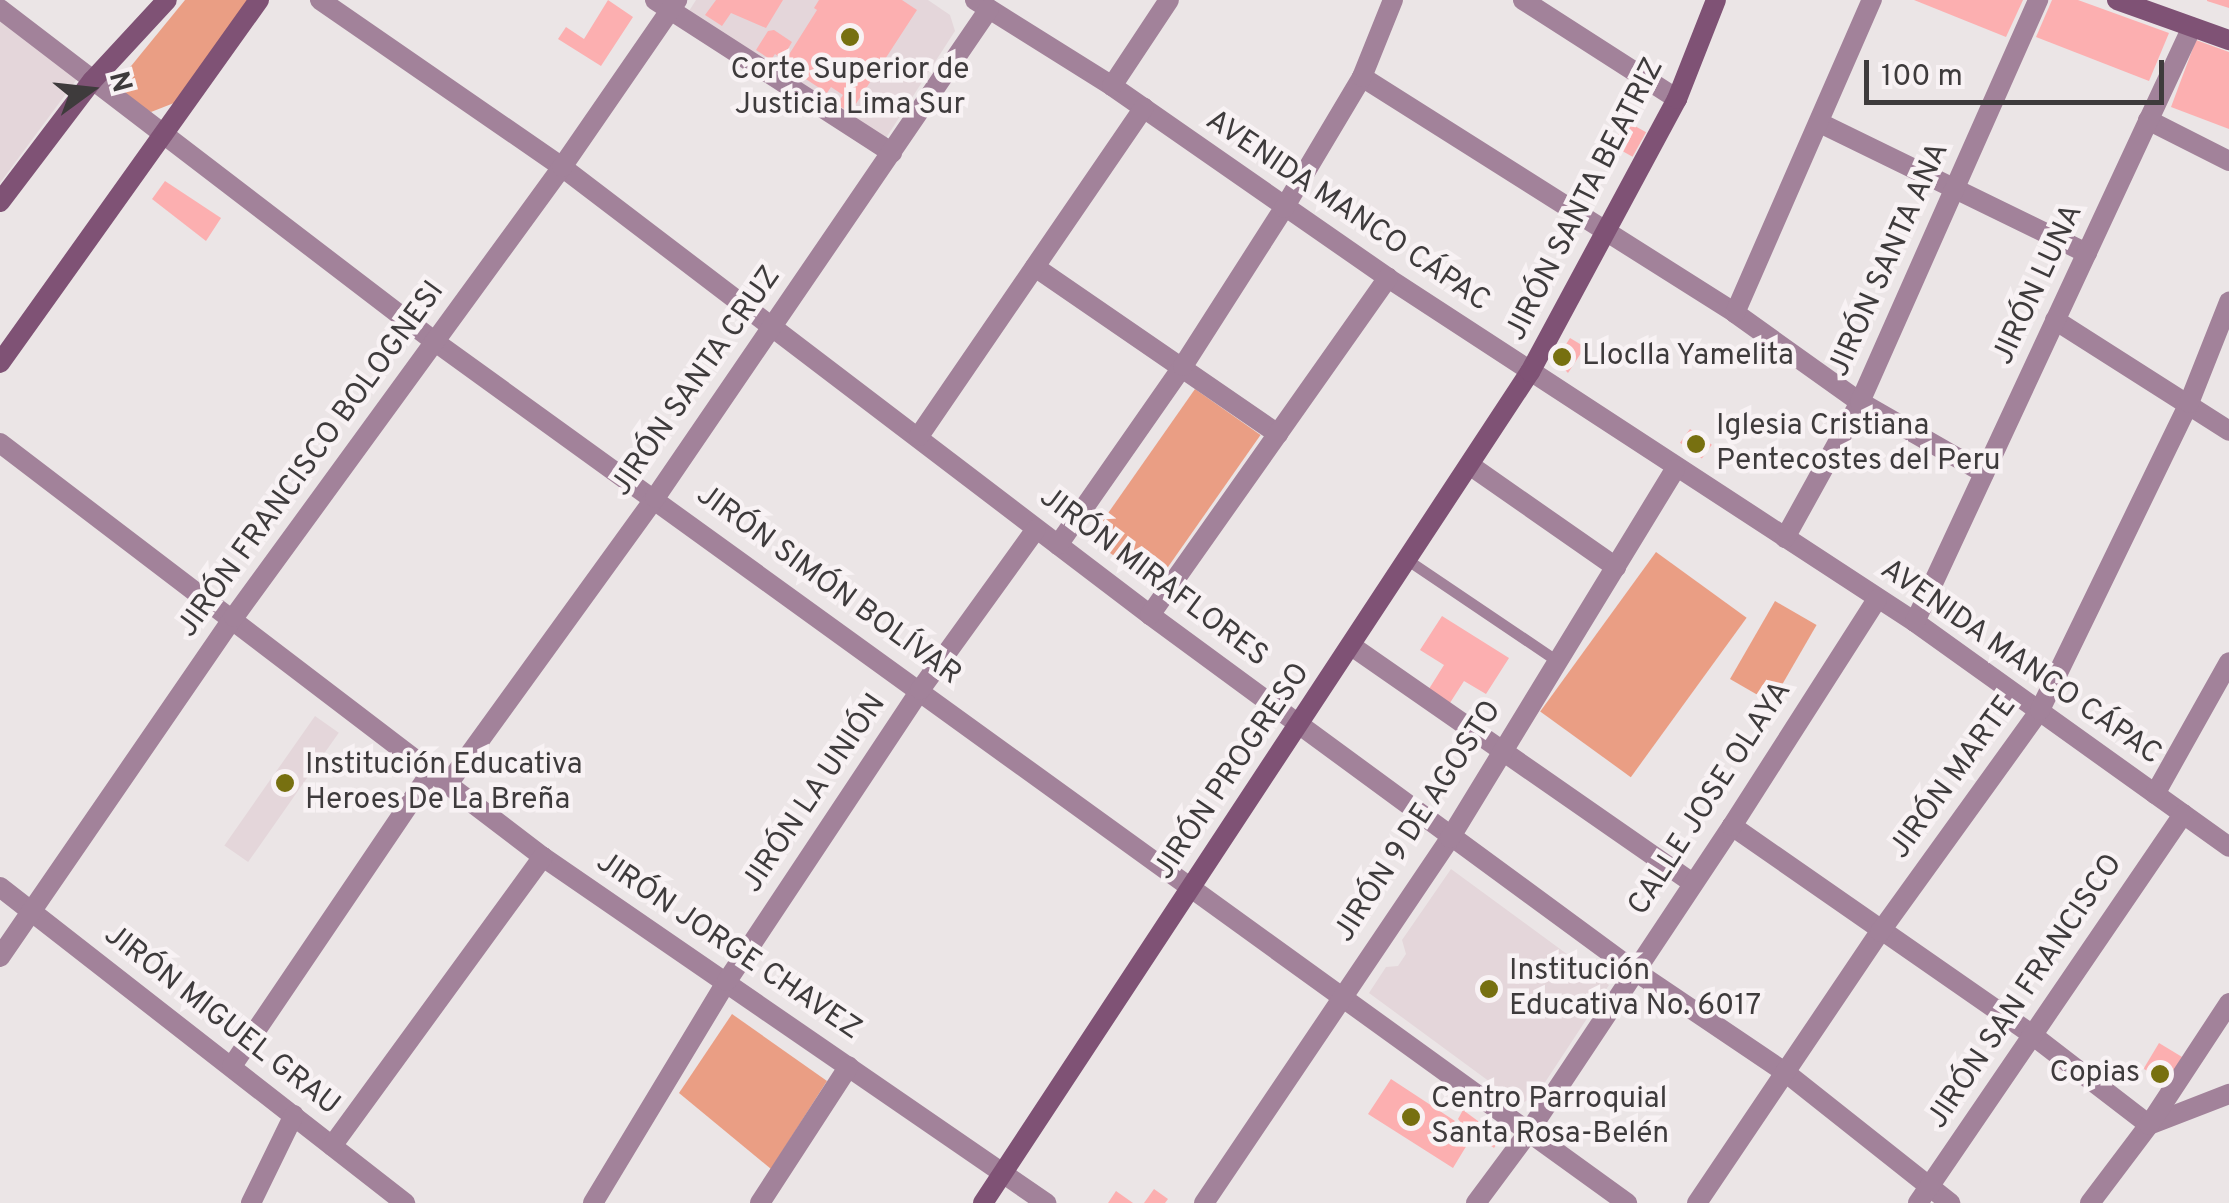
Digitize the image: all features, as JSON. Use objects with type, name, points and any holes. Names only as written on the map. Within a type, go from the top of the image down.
[{"type":"street","points":[[0,202],[92,81],[168,0]]},
{"type":"street","points":[[0,363],[259,0]]},
{"type":"street","name":"JIRÓN MIRAFLORES","points":[[320,0],[562,168],[774,324],[1036,529],[1450,838],[1634,971],[1785,1072],[1924,1195],[1950,1203]]},
{"type":"street","points":[[1112,86],[1169,0]]},
{"type":"street","points":[[1058,545],[1184,366],[1284,208],[1362,77],[1393,0]]},
{"type":"street","points":[[1522,0],[1677,99]]},
{"type":"street","name":"JIRÓN SANTA BEATRIZ","points":[[1530,372],[1677,99],[1716,0]]},
{"type":"street","points":[[1735,313],[1872,0]]},
{"type":"street","name":"JIRÓN SANTA ANA","points":[[1786,538],[1860,402],[2038,0]]},
{"type":"street","points":[[2117,0],[2229,40]]},
{"type":"street","points":[[667,4],[892,153]]},
{"type":"street","name":"JIRÓN FRANCISCO BOLOGNESI","points":[[0,957],[234,617],[562,168],[667,4]]},
{"type":"street","name":"AVENIDA MANCO CÁPAC","points":[[982,4],[1112,86],[1388,278],[1915,622],[2229,847]]},
{"type":"street","name":"JIRÓN SANTA CRUZ","points":[[232,1066],[440,777],[655,498],[892,153],[982,4]]},
{"type":"street","name":"JIRÓN SIMÓN BOLÍVAR","points":[[0,9],[434,341],[1627,1203]]},
{"type":"street","name":"JIRÓN LUNA","points":[[1915,622],[2192,27]]},
{"type":"street","points":[[1362,77],[1735,313],[1860,402],[1984,473]]},
{"type":"street","points":[[920,436],[1144,108]]},
{"type":"street","points":[[2148,120],[2229,161]]},
{"type":"street","points":[[1820,123],[2086,253]]},
{"type":"street","points":[[1036,267],[1278,434]]},
{"type":"street","points":[[1150,615],[1388,278]]},
{"type":"street","name":"JIRÓN MARTE","points":[[1698,1203],[1880,932],[2040,710],[2189,403],[2229,302]]},
{"type":"street","points":[[2056,320],[2229,431]]},
{"type":"street","name":"JIRÓN PROGRESO","points":[[983,1203],[1530,372]]},
{"type":"street","name":"JIRÓN JORGE CHAVEZ","points":[[0,443],[234,617],[543,857],[1046,1203]]},
{"type":"street","points":[[1471,466],[1616,567]]},
{"type":"street","name":"JIRÓN 9 DE AGOSTO","points":[[1204,1203],[1450,838],[1676,468]]},
{"type":"street","name":"JIRÓN LA UNIÓN","points":[[593,1203],[727,981],[920,690],[1036,529]]},
{"type":"street","name":"CALLE JOSE OLAYA","points":[[1476,1203],[1528,1133],[1878,599]]},
{"type":"street","points":[[1353,646],[1691,882]]},
{"type":"street","points":[[2155,794],[2229,662]]},
{"type":"street","name":"JIRÓN SAN FRANCISCO","points":[[1924,1195],[2183,814]]},
{"type":"street","points":[[1732,826],[2031,1034],[2149,1125]]},
{"type":"street","points":[[332,1146],[543,857]]},
{"type":"street","name":"JIRÓN MIGUEL GRAU","points":[[0,888],[405,1203]]},
{"type":"street","points":[[2090,1203],[2149,1125],[2229,1003]]},
{"type":"street","points":[[760,1203],[849,1066]]},
{"type":"street","points":[[2149,1125],[2229,1094]]},
{"type":"street","points":[[251,1203],[294,1116]]},
{"type":"lane","points":[[1409,561],[1559,662]]},
{"type":"shaded area","points":[[185,0],[248,0],[174,103],[151,112],[127,99],[123,91],[127,71]]},
{"type":"shaded area","points":[[696,0],[928,0],[950,15],[955,31],[886,138],[689,11]]},
{"type":"shaded area","points":[[0,4],[88,64],[0,183]]},
{"type":"shaded area","points":[[1195,389],[1261,435],[1156,585],[1090,539]]},
{"type":"shaded area","points":[[1656,552],[1747,618],[1631,777],[1540,711]]},
{"type":"shaded area","points":[[1775,601],[1817,625],[1772,703],[1730,679]]},
{"type":"shaded area","name":"Institución Educativa Heroes De La Breña","points":[[315,716],[339,733],[248,862],[224,845]]},
{"type":"shaded area","name":"Institución Educativa No. 6017","points":[[1451,869],[1609,985],[1536,1096],[1520,1104],[1369,993],[1386,967],[1398,966],[1406,954],[1402,940]]},
{"type":"shaded area","points":[[732,1014],[827,1081],[771,1169],[679,1093]]},
{"type":"building","points":[[608,0],[633,17],[601,66],[558,39],[566,27],[584,39]]},
{"type":"building","points":[[716,0],[783,0],[766,28],[731,13],[722,26],[705,15]]},
{"type":"building","name":"Corte Superior de Justicia Lima Sur","points":[[819,0],[902,0],[917,10],[850,113],[837,104],[843,95],[831,87],[827,93],[783,64],[817,10],[814,8]]},
{"type":"building","points":[[1914,0],[2023,0],[2006,37]]},
{"type":"building","points":[[2052,0],[2078,0],[2169,33],[2149,81],[2036,37]]},
{"type":"building","points":[[2207,0],[2229,0],[2229,8],[2207,1]]},
{"type":"building","points":[[774,30],[792,42],[782,59],[775,54],[771,60],[756,50],[768,31]]},
{"type":"building","points":[[2196,40],[2229,52],[2229,129],[2171,107]]},
{"type":"building","points":[[1626,121],[1646,132],[1633,157],[1612,145]]},
{"type":"building","points":[[165,181],[221,218],[206,241],[152,199]]},
{"type":"building","points":[[1570,338],[1585,347],[1568,373],[1556,360]]},
{"type":"building","name":"Iglesia Cristiana Pentecostes del Peru","points":[[1690,429],[1712,445],[1702,459],[1680,443]]},
{"type":"building","points":[[1442,616],[1509,658],[1486,694],[1464,681],[1448,706],[1427,692],[1444,665],[1420,650]]},
{"type":"building","points":[[2159,1043],[2182,1057],[2167,1083],[2144,1069]]},
{"type":"building","name":"Centro Parroquial Santa Rosa-Belén","points":[[1391,1079],[1455,1121],[1452,1125],[1473,1135],[1453,1168],[1368,1114]]},
{"type":"building","points":[[1463,1110],[1501,1138],[1494,1148],[1458,1119]]},
{"type":"building","points":[[1154,1189],[1168,1199],[1165,1203],[1144,1203]]},
{"type":"building","points":[[1116,1191],[1133,1203],[1108,1203]]},
{"type":"place","name":"Corte Superior de Justicia Lima Sur","points":[[850,37]]},
{"type":"place","name":"Lloclla Yamelita","points":[[1562,357]]},
{"type":"place","name":"Iglesia Cristiana Pentecostes del Peru","points":[[1696,444]]},
{"type":"place","name":"Institución Educativa Heroes De La Breña","points":[[285,783]]},
{"type":"place","name":"Institución Educativa No. 6017","points":[[1489,989]]},
{"type":"place","name":"Copias","points":[[2160,1074]]},
{"type":"place","name":"Centro Parroquial Santa Rosa-Belén","points":[[1411,1117]]}]
